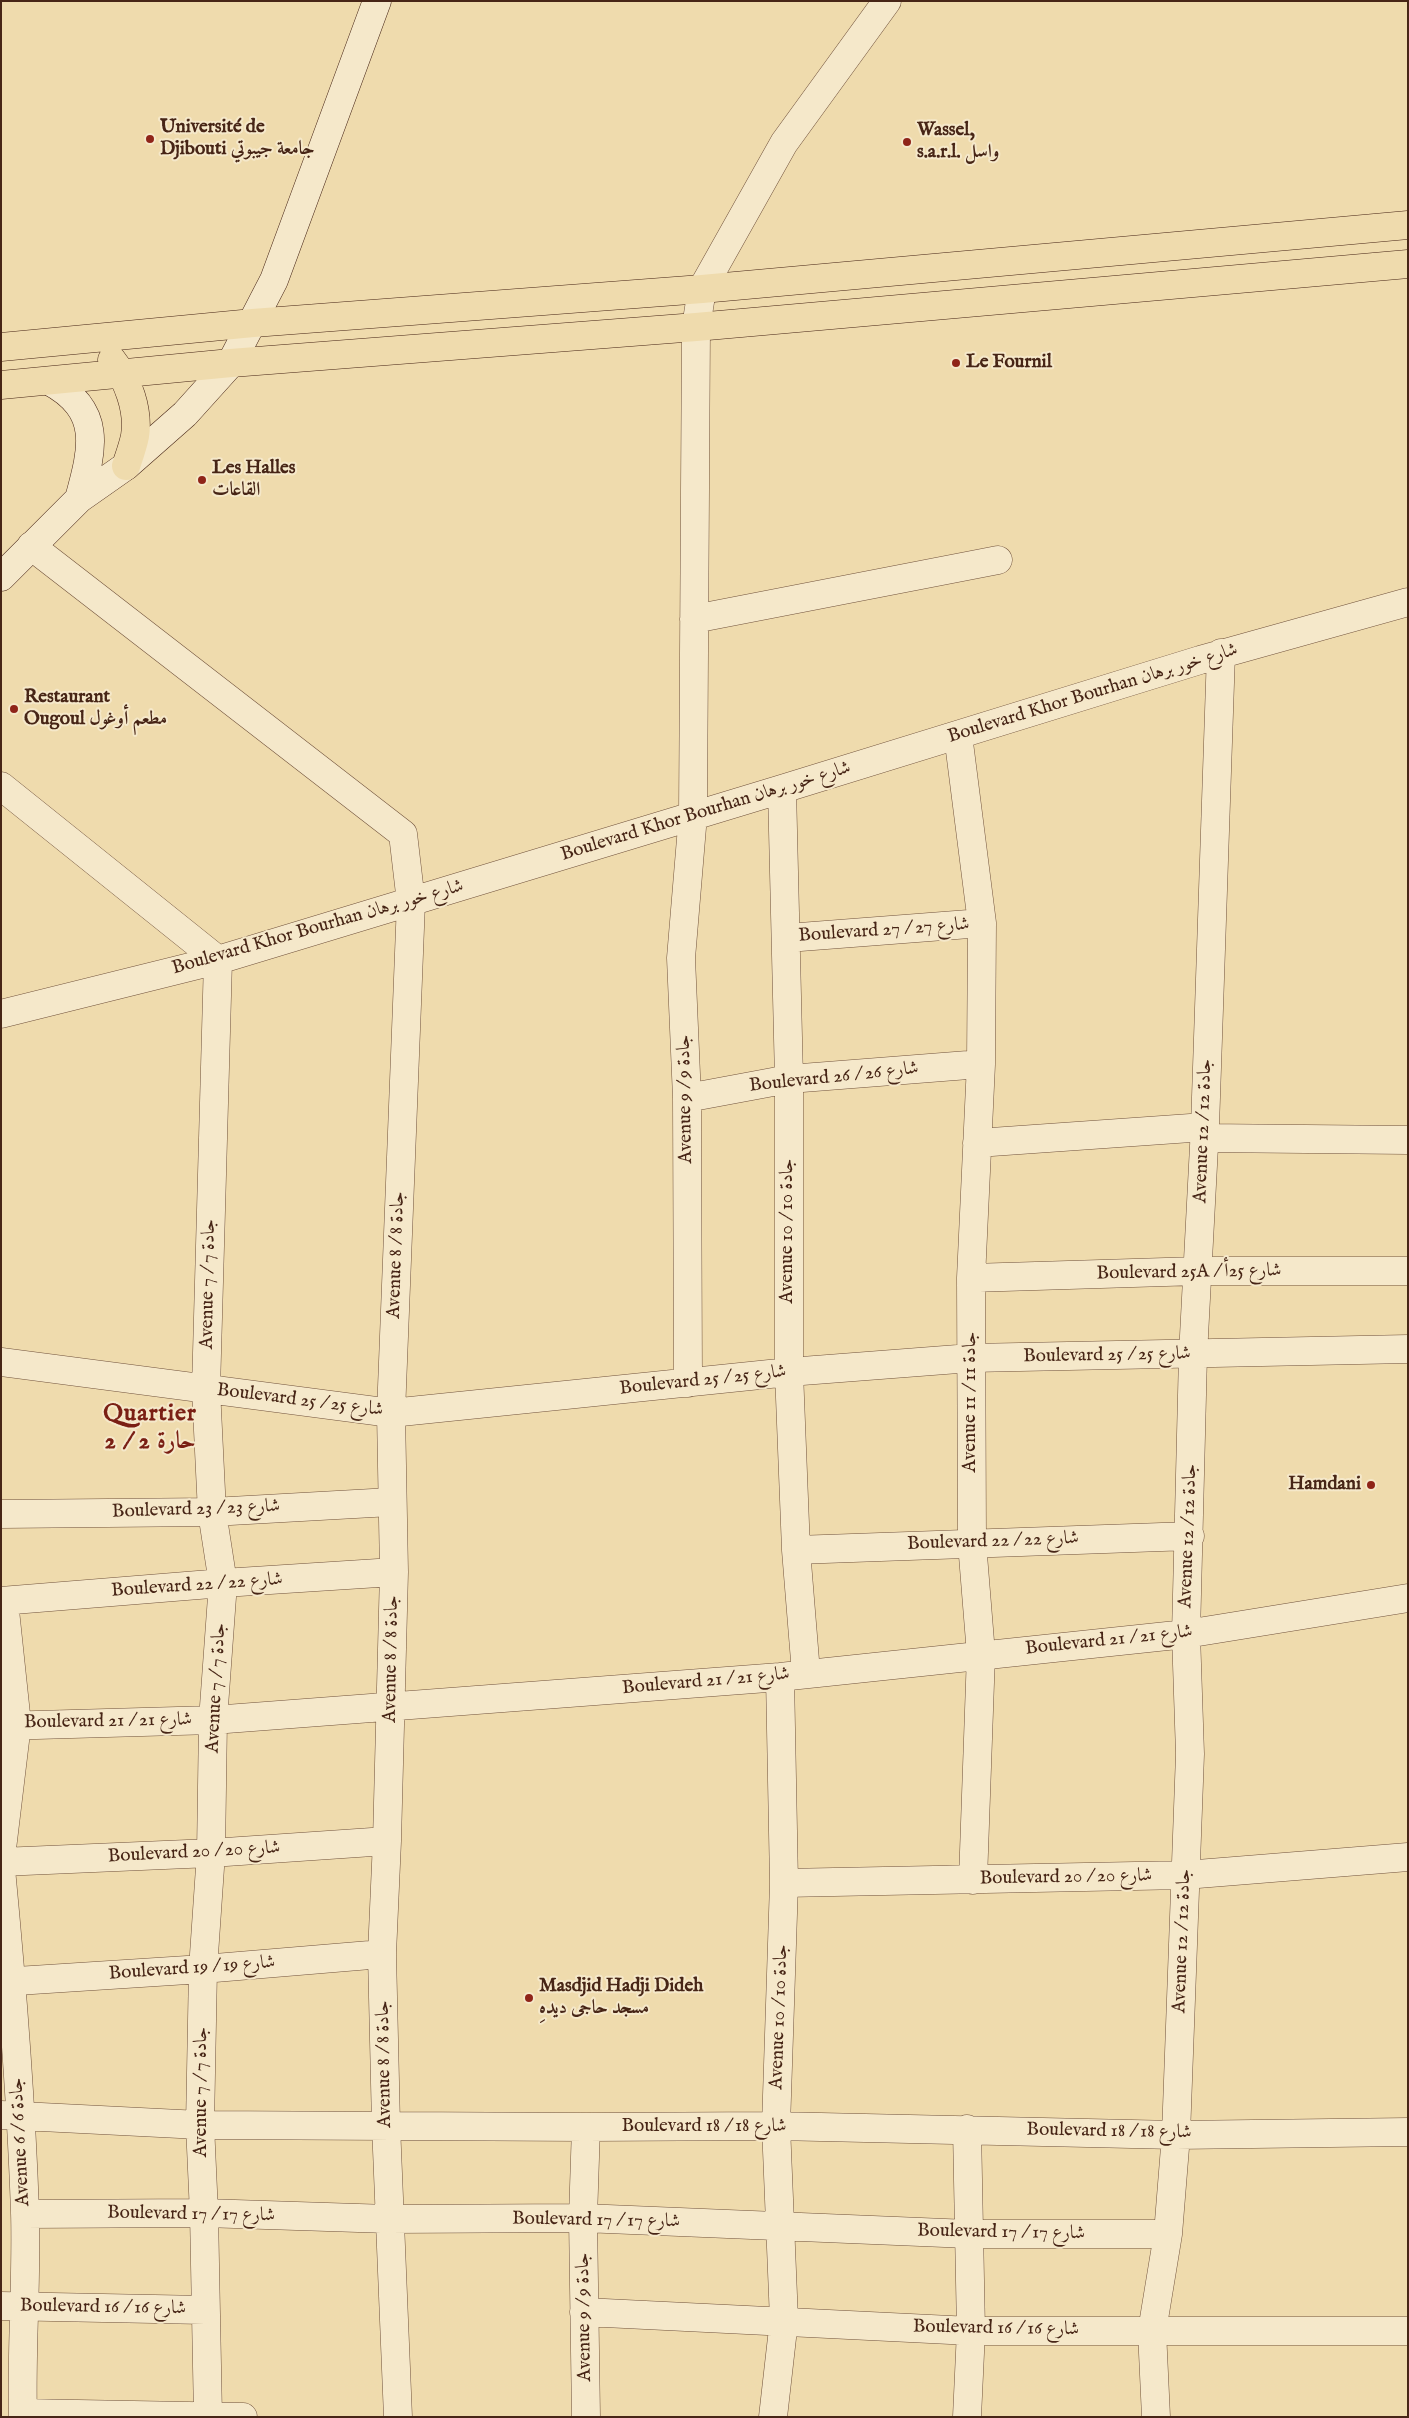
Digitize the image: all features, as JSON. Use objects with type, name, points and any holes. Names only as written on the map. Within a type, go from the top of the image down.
[{"type":"main road","points":[[1,347],[253,323],[702,289],[1408,226]]},
{"type":"main road","points":[[1,385],[231,363],[696,327],[1408,264]]},
{"type":"main road","points":[[88,339],[113,360],[123,374],[134,404],[135,436],[126,466]]},
{"type":"street","points":[[1,577],[79,499],[126,466],[186,414],[231,363],[274,280],[377,1]]},
{"type":"street","points":[[702,289],[784,143],[887,1]]},
{"type":"street","name":"Avenue 9 / جادة 9","points":[[688,1383],[687,1098],[681,958],[693,815],[696,327],[702,289]]},
{"type":"street","points":[[49,381],[66,390],[79,404],[88,421],[92,439],[90,459],[79,499]]},
{"type":"street","name":"Avenue 8 / جادة 8","points":[[31,546],[403,834],[411,902],[391,1413],[391,1502],[394,1572],[382,1954],[389,2219],[398,2417]]},
{"type":"street","points":[[694,619],[998,560]]},
{"type":"street","name":"Boulevard Khor Bourhan شارع خور برهان","points":[[1,1014],[218,960],[1221,654],[1408,602]]},
{"type":"street","name":"Avenue 12 / جادة 12","points":[[1156,2417],[1152,2331],[1168,2234],[1176,2135],[1186,1875],[1190,1754],[1186,1634],[1194,1355],[1205,1133],[1221,654]]},
{"type":"street","name":"Avenue 11 / جادة 11","points":[[958,735],[982,923],[981,1064],[971,1278],[972,1543],[981,1654],[972,1880]]},
{"type":"street","points":[[1,786],[218,960]]},
{"type":"street","name":"Avenue 10 / جادة 10","points":[[773,2417],[784,2320],[776,2126],[796,1550],[789,1372],[789,1079],[782,789]]},
{"type":"street","name":"Boulevard 27 / شارع 27","points":[[787,938],[982,923]]},
{"type":"street","name":"Avenue 7 / جادة 7","points":[[208,2416],[204,2213],[200,2124],[203,1969],[211,1853],[213,1720],[223,1583],[212,1512],[206,1389],[218,960]]},
{"type":"street","name":"Boulevard 26 / شارع 26","points":[[687,1098],[789,1079],[981,1064]]},
{"type":"street","points":[[977,1144],[1205,1133],[1408,1140]]},
{"type":"street","name":"Boulevard 25A / شارع 25أ","points":[[971,1278],[1198,1271],[1408,1271]]},
{"type":"street","name":"Boulevard 25 / شارع 25","points":[[1,1362],[391,1413],[789,1372],[971,1358],[1194,1355],[1408,1349]]},
{"type":"street","name":"Boulevard 23 / شارع 23","points":[[1,1514],[212,1512],[391,1502]]},
{"type":"street","name":"Boulevard 22 / شارع 22","points":[[796,1550],[1190,1536]]},
{"type":"street","name":"Boulevard 22 / شارع 22","points":[[3,1601],[223,1583],[394,1572]]},
{"type":"street","name":"Boulevard 21 / شارع 21","points":[[9,1725],[213,1720],[391,1708],[792,1675],[1186,1634],[1408,1598]]},
{"type":"street","points":[[1,1857],[9,1725],[3,1601]]},
{"type":"street","name":"Boulevard 20 / شارع 20","points":[[1,1862],[211,1853],[387,1841]]},
{"type":"street","name":"Boulevard 20 / شارع 20","points":[[784,1883],[1186,1875],[1408,1857]]},
{"type":"street","name":"Avenue 6 / جادة 6","points":[[1,1869],[10,2116],[25,2214],[12,2306],[23,2415]]},
{"type":"street","name":"Boulevard 19 / شارع 19","points":[[6,1981],[203,1969],[382,1954]]},
{"type":"street","name":"Boulevard 18 / شارع 18","points":[[10,2116],[200,2124],[586,2127],[776,2126],[1176,2135],[1408,2132]]},
{"type":"street","name":"Avenue 9 / جادة 9","points":[[586,2127],[583,2218],[586,2417]]},
{"type":"street","points":[[966,2129],[971,2331],[967,2417]]},
{"type":"street","name":"Boulevard 17 / شارع 17","points":[[25,2214],[204,2213],[389,2219],[583,2218],[969,2234],[1168,2234]]},
{"type":"street","name":"Boulevard 16 / شارع 16","points":[[12,2306],[205,2310]]},
{"type":"street","name":"Boulevard 16 / شارع 16","points":[[584,2312],[784,2320],[971,2331],[1408,2331]]},
{"type":"street","points":[[23,2415],[243,2417]]},
{"type":"place","name":"Université de Djibouti جامعة جيبوتي","points":[[150,139]]},
{"type":"place","name":"Wassel, s.a.r.l. واسل","points":[[907,142]]},
{"type":"place","name":"Le Fournil","points":[[956,363]]},
{"type":"place","name":"Les Halles القاعات","points":[[202,480]]},
{"type":"place","name":"Restaurant Ougoul مطعم أوغول","points":[[14,709]]},
{"type":"place","name":"Hamdani","points":[[1371,1485]]},
{"type":"place","name":"Masdjid Hadji Dideh مسجد حاجی دیدهِ","points":[[529,1998]]},
{"type":"district","name":"Quartier 2 / حارة 2","points":[[150,1429]]}]
